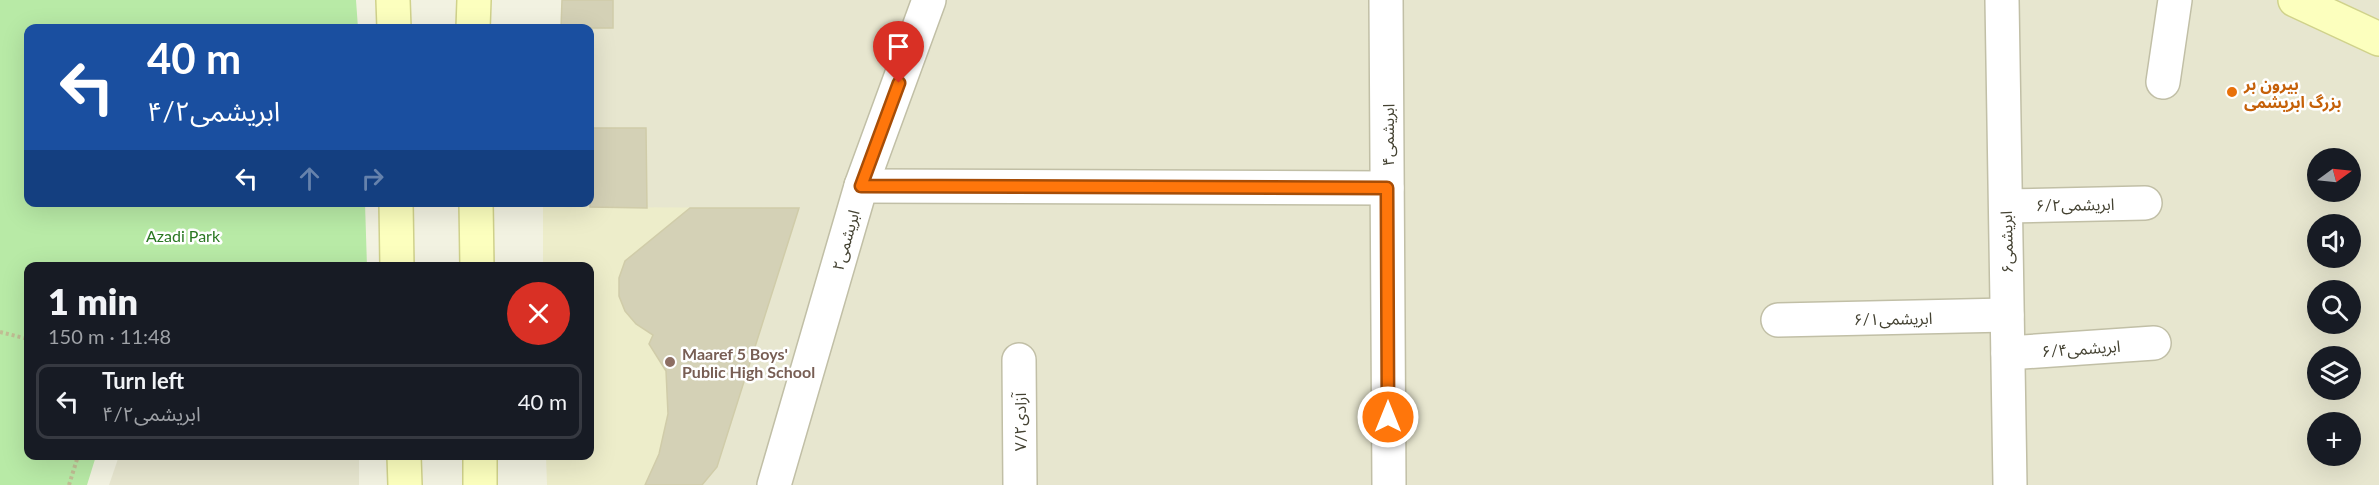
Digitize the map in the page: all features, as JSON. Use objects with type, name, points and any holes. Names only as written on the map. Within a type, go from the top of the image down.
[{"type":"main road","points":[[393,0],[394,24]]},
{"type":"main road","points":[[473,24],[474,0]]},
{"type":"main road","points":[[2295,0],[2379,39]]},
{"type":"main road","points":[[396,207],[397,262]]},
{"type":"main road","points":[[476,207],[477,262]]},
{"type":"main road","points":[[404,460],[405,485]]},
{"type":"main road","points":[[480,460],[480,485]]},
{"type":"street","name":"ابریشمی۲","points":[[774,485],[861,186],[929,0]]},
{"type":"street","name":"ابریشمی۴","points":[[1386,0],[1389,485]]},
{"type":"street","name":"ابریشمی۶","points":[[2002,0],[2010,485]]},
{"type":"street","points":[[2163,82],[2175,0]]},
{"type":"street","points":[[861,186],[1387,188]]},
{"type":"street","name":"۶/۲ابریشمی","points":[[2006,206],[2145,203]]},
{"type":"street","name":"۶/۱ابریشمی","points":[[1778,320],[2007,315]]},
{"type":"street","name":"۶/۴ابریشمی","points":[[2008,353],[2154,343]]},
{"type":"street","name":"۷/۲آزادی","points":[[1019,360],[1020,485]]},
{"type":"path","points":[[0,332],[24,338]]},
{"type":"path","points":[[69,485],[77,460]]},
{"type":"shaded area","points":[[566,0],[2379,0],[2379,485],[562,485],[586,460],[594,460],[594,262],[564,262],[565,207],[594,207],[594,24],[566,24]]},
{"type":"shaded area","name":"Maaref 5 Boys' Public High School","points":[[543,207],[799,208],[717,467],[702,485],[547,485],[546,460],[594,460],[594,262],[543,262]]},
{"type":"shaded area","points":[[118,460],[359,460],[359,485],[109,485]]},
{"type":"green space","name":"Azadi Park","points":[[0,0],[356,0],[358,24],[24,24],[24,207],[365,207],[367,262],[24,262],[24,460],[95,460],[87,485],[0,485]]},
{"type":"building","points":[[562,0],[613,0],[613,28],[594,28],[594,24],[561,24]]},
{"type":"building","points":[[594,128],[646,128],[647,208],[590,207],[594,207]]},
{"type":"building","points":[[690,208],[799,208],[717,467],[702,485],[645,485],[659,454],[668,414],[666,371],[649,344],[653,335],[636,324],[625,311],[619,296],[619,278],[625,261]]},
{"type":"place","name":"بیرون بر بزرگ ابریشمی","points":[[2232,92]]},
{"type":"place","name":"Maaref 5 Boys' Public High School","points":[[670,362]]},
{"type":"route","points":[[899,83],[861,186],[1387,188],[1388,417]]}]
